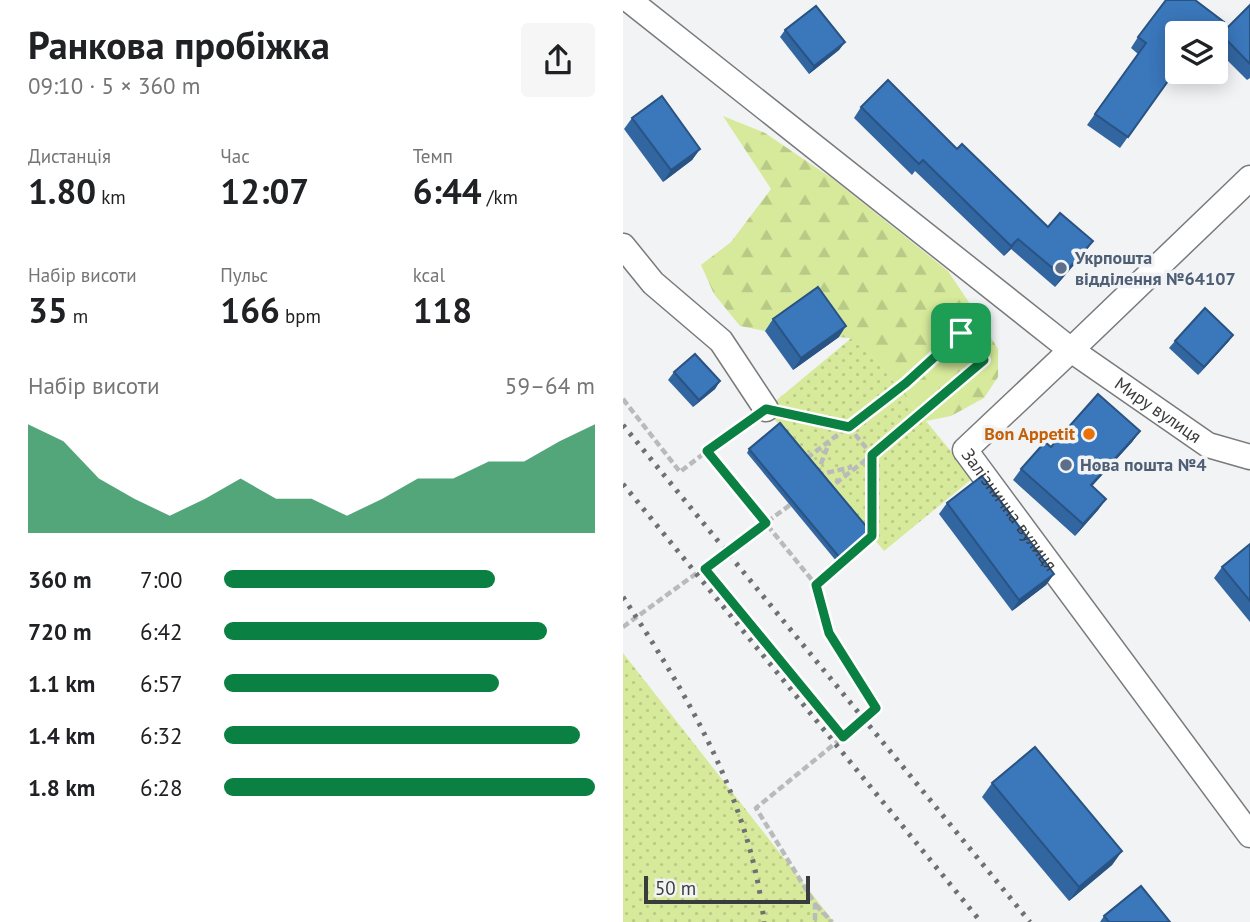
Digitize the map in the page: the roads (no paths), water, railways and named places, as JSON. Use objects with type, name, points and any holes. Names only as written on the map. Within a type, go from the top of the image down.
[{"type":"street","points":[[629,0],[1071,350],[1250,178]]},
{"type":"street","points":[[623,246],[653,283],[721,341],[770,414]]},
{"type":"street","name":"Миру вулиця","points":[[1071,350],[1208,445],[1250,457]]},
{"type":"street","name":"Залізнична вулиця","points":[[1071,350],[965,450],[1250,835]]},
{"type":"railway","points":[[623,425],[1030,922]]},
{"type":"railway","points":[[623,484],[981,922]]},
{"type":"railway","points":[[623,597],[671,672],[731,793],[746,835],[764,922]]},
{"type":"place","name":"Укрпошта відділення №64107","points":[[1061,268]]},
{"type":"place","name":"Bon Appetit","points":[[1089,434]]},
{"type":"place","name":"Нова пошта №4","points":[[1066,465]]}]
